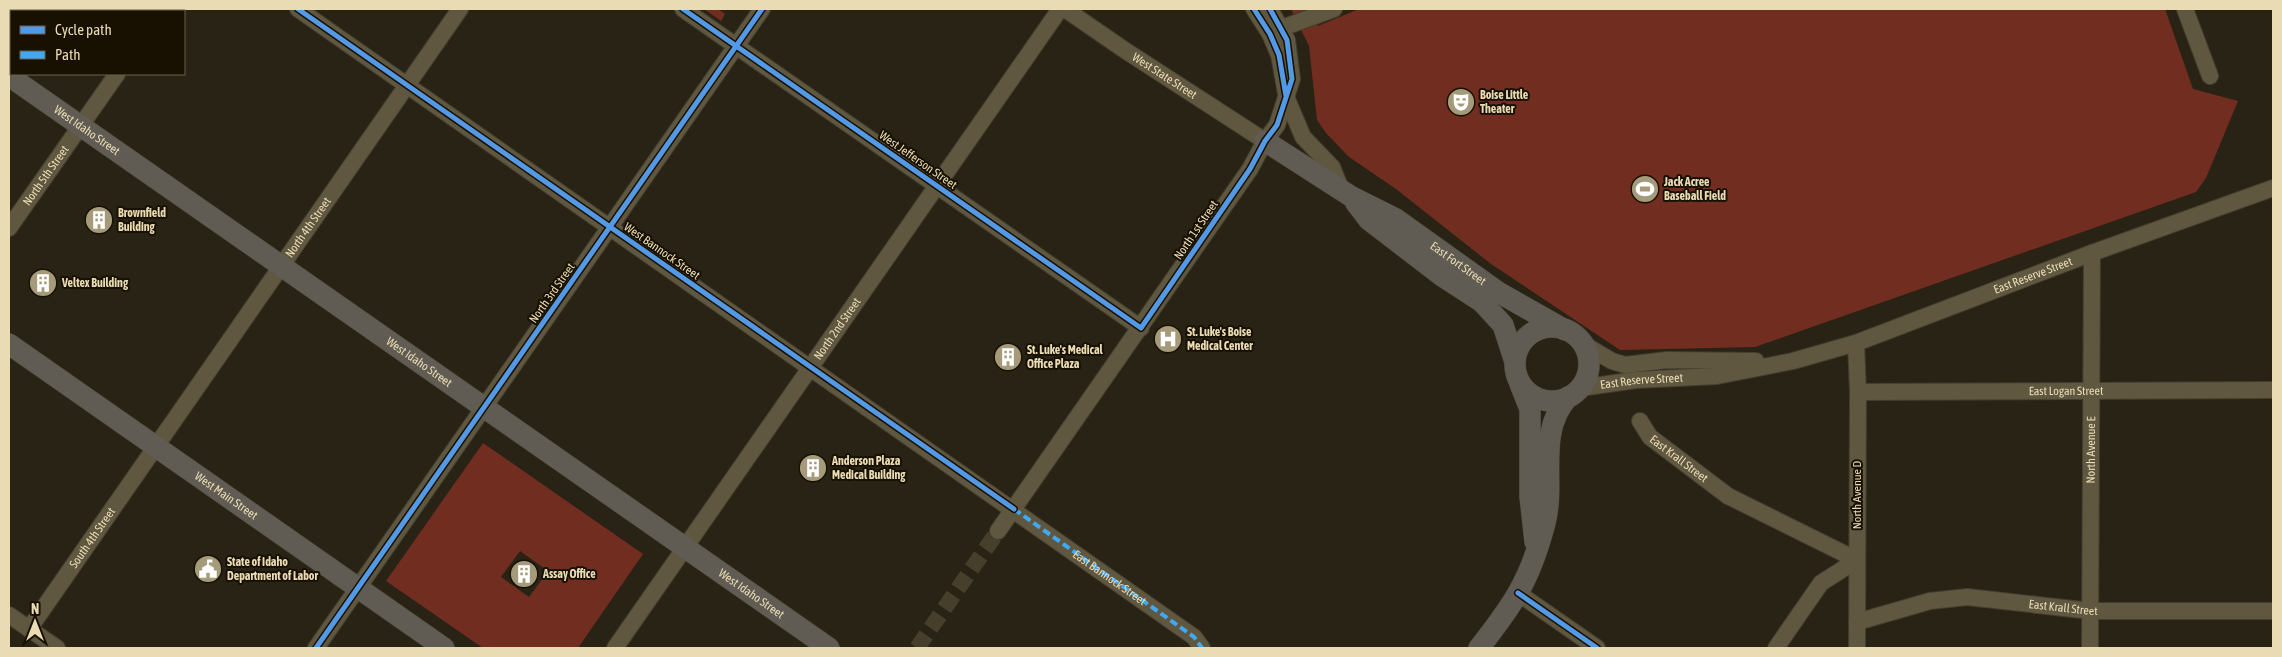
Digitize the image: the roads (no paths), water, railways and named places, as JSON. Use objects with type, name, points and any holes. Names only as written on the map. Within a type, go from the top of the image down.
[{"type":"main road","name":"West Idaho Street","points":[[9,76],[829,648]]},
{"type":"main road","name":"East Fort Street","points":[[1265,141],[1346,193],[1396,219],[1498,292],[1565,330]]},
{"type":"main road","name":"East Fort Street","points":[[1346,193],[1369,220],[1442,276],[1482,302],[1503,325],[1515,362]]},
{"type":"main road","points":[[1480,648],[1518,593],[1531,568],[1547,515],[1548,447],[1554,420],[1586,378],[1589,366],[1588,355],[1583,344],[1575,336],[1565,330],[1548,328],[1532,333],[1520,346],[1515,362],[1516,374],[1530,409],[1530,497],[1536,550]]},
{"type":"main road","name":"West Main Street","points":[[9,344],[444,648]]},
{"type":"main road","points":[[1520,384],[1532,395],[1547,401],[1574,393]]},
{"type":"street","name":"West Bannock Street","points":[[298,9],[1014,509]]},
{"type":"street","name":"North 4th Street","points":[[156,447],[460,9]]},
{"type":"street","name":"West Jefferson Street","points":[[683,9],[1141,328]]},
{"type":"street","name":"North 3rd Street","points":[[316,648],[762,9]]},
{"type":"street","name":"North 2nd Street","points":[[615,648],[1060,9]]},
{"type":"street","name":"West State Street","points":[[1065,9],[1265,141]]},
{"type":"street","points":[[1254,9],[1270,34],[1278,55],[1287,99],[1303,137],[1332,167],[1346,193]]},
{"type":"street","name":"North 1st Street","points":[[998,531],[1141,328],[1250,169],[1265,141],[1277,125],[1292,79],[1290,57],[1282,28],[1270,9]]},
{"type":"street","points":[[1282,28],[1334,9]]},
{"type":"street","points":[[2185,9],[2210,76]]},
{"type":"street","name":"North 5th Street","points":[[9,228],[116,75]]},
{"type":"street","name":"East Reserve Street","points":[[1574,393],[1636,380],[1717,376],[1793,361],[1856,343],[2092,253],[2273,188]]},
{"type":"street","name":"North Avenue E","points":[[2090,648],[2092,253]]},
{"type":"street","name":"North Avenue D","points":[[1856,343],[1858,392],[1857,648]]},
{"type":"street","name":"East Reserve Street","points":[[1583,344],[1612,361],[1625,365],[1667,360],[1793,361]]},
{"type":"street","name":"East Logan Street","points":[[1858,392],[2273,390]]},
{"type":"street","name":"East Krall Street","points":[[1640,421],[1650,437],[1728,496],[1857,560]]},
{"type":"street","name":"South 4th Street","points":[[29,629],[156,447]]},
{"type":"street","name":"East Bannock Street","points":[[1014,509],[1194,637],[1202,648]]},
{"type":"street","points":[[1776,648],[1821,583],[1857,560]]},
{"type":"street","points":[[1518,593],[1597,648]]},
{"type":"street","name":"East Krall Street","points":[[1857,622],[1930,602],[1967,597],[2091,611],[2273,612]]},
{"type":"street","points":[[9,615],[57,648]]},
{"type":"tunnel","points":[[917,648],[998,531]]},
{"type":"place","name":"Boise Little Theater","points":[[1461,102]]},
{"type":"place","name":"Jack Acree Baseball Field","points":[[1645,189]]},
{"type":"place","name":"Brownfield Building","points":[[99,220]]},
{"type":"place","name":"Veltex Building","points":[[43,283]]},
{"type":"place","name":"St. Luke's Boise Medical Center","points":[[1168,339]]},
{"type":"place","name":"St. Luke's Medical Office Plaza","points":[[1008,357]]},
{"type":"place","name":"Anderson Plaza Medical Building","points":[[813,468]]},
{"type":"place","name":"State of Idaho Department of Labor","points":[[208,569]]},
{"type":"place","name":"Assay Office","points":[[524,574]]}]
